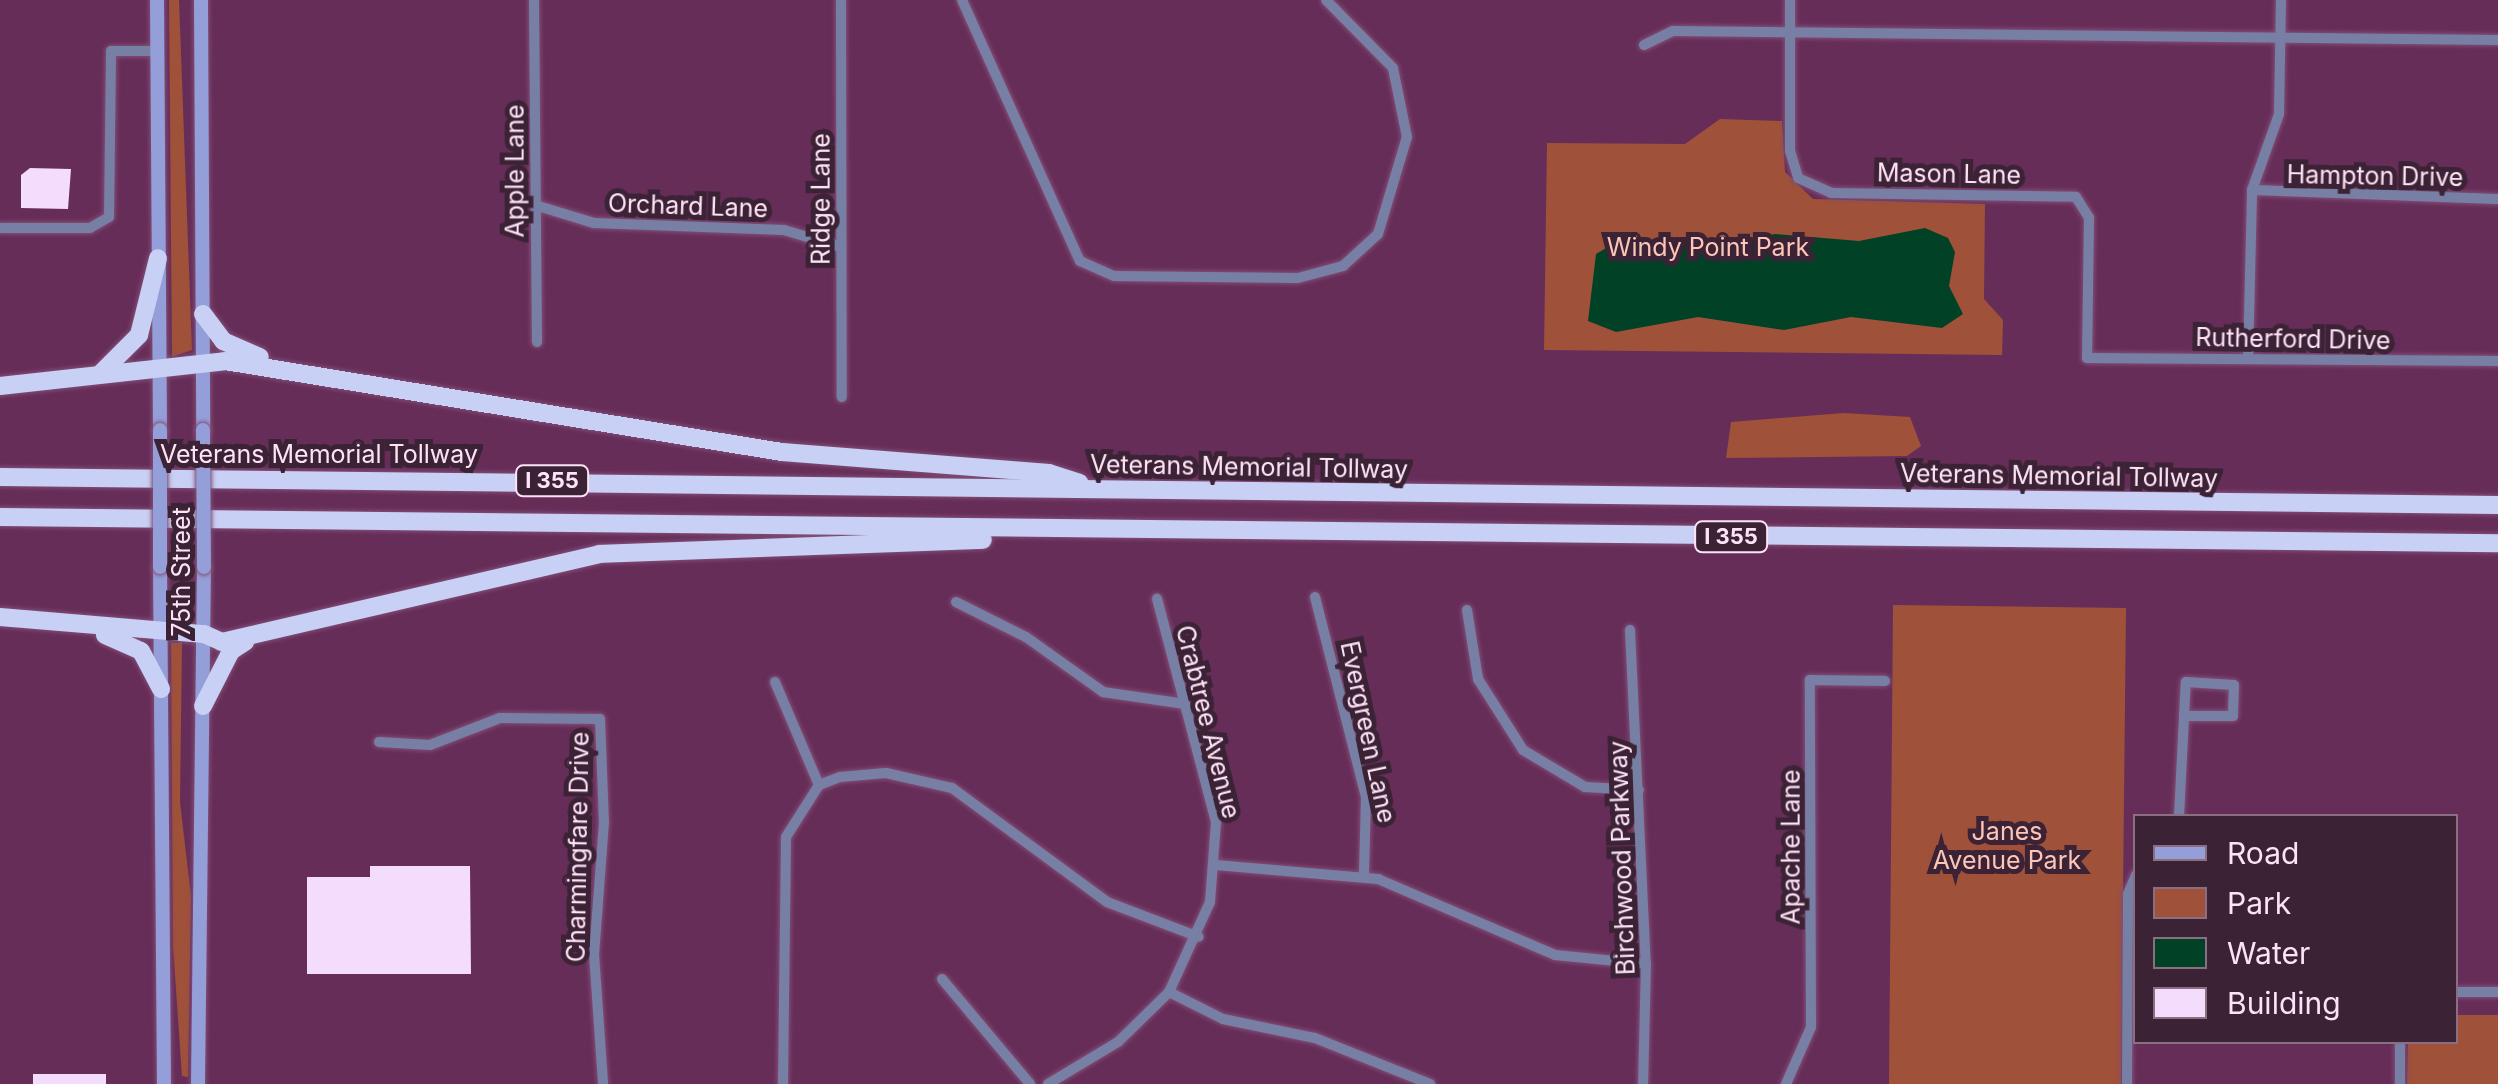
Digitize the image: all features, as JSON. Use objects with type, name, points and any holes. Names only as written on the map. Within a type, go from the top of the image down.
[{"type":"highway","points":[[100,373],[139,335],[158,258]]},
{"type":"highway","points":[[203,314],[223,341],[289,368]]},
{"type":"highway","points":[[0,386],[203,360],[289,368],[782,452],[1049,474],[1104,490]]},
{"type":"highway","name":"Veterans Memorial Tollway","points":[[0,477],[2498,503]]},
{"type":"highway","name":"I 355","points":[[0,517],[1048,531],[2498,543]]},
{"type":"highway","points":[[0,617],[90,629],[204,634],[222,642],[599,554],[969,542],[1048,531]]},
{"type":"highway","points":[[2414,543],[2498,553]]},
{"type":"highway","points":[[90,629],[141,651],[161,689]]},
{"type":"highway","points":[[203,706],[231,650],[251,638]]},
{"type":"main road","name":"75th Street","points":[[157,0],[164,1084]]},
{"type":"main road","name":"75th Street","points":[[198,1084],[204,634],[202,0]]},
{"type":"street","name":"Apple Lane","points":[[534,0],[536,342]]},
{"type":"street","name":"Ridge Lane","points":[[841,0],[842,397]]},
{"type":"street","points":[[962,0],[1080,262],[1114,276],[1281,278],[1329,272],[1368,246],[1386,220],[1404,152],[1406,112],[1393,68],[1326,0]]},
{"type":"street","points":[[1790,0],[1790,33]]},
{"type":"street","points":[[2248,358],[2252,190],[2279,114],[2282,0]]},
{"type":"street","points":[[1644,46],[1672,32],[2498,40]]},
{"type":"street","name":"Mason Lane","points":[[1790,33],[1790,158],[1798,178],[1814,188],[2084,201],[2087,358]]},
{"type":"street","points":[[0,228],[90,228],[109,217],[110,52],[157,51]]},
{"type":"street","name":"Hampton Drive","points":[[2252,190],[2498,199]]},
{"type":"street","name":"Orchard Lane","points":[[535,205],[594,223],[784,230],[840,248]]},
{"type":"street","name":"Rutherford Drive","points":[[2087,358],[2498,362]]},
{"type":"street","name":"Evergreen Lane","points":[[1315,597],[1368,808],[1364,876]]},
{"type":"street","name":"Crabtree Avenue","points":[[1048,1084],[1118,1042],[1169,992],[1198,937],[1215,865],[1212,804],[1157,600]]},
{"type":"street","points":[[956,602],[1026,637],[1103,692],[1184,704]]},
{"type":"street","points":[[1467,610],[1478,678],[1523,750],[1585,787],[1639,790]]},
{"type":"street","name":"Birchwood Parkway","points":[[1630,630],[1646,964],[1643,1084]]},
{"type":"street","name":"Apache Lane","points":[[1786,1084],[1811,1027],[1810,680],[1885,681]]},
{"type":"street","points":[[774,682],[819,785]]},
{"type":"street","points":[[2179,814],[2184,716],[2186,682],[2234,685],[2232,716],[2184,716]]},
{"type":"street","name":"Charmingfare Drive","points":[[379,742],[430,745],[500,718],[600,719],[604,822],[594,954],[603,1084]]},
{"type":"street","points":[[783,1084],[784,852],[796,814],[819,785],[886,773],[952,788],[1107,902],[1198,937]]},
{"type":"street","points":[[1215,865],[1364,876],[1431,895],[1555,955],[1646,964]]},
{"type":"street","points":[[2127,1084],[2128,894],[2133,883]]},
{"type":"street","points":[[942,980],[1030,1084]]},
{"type":"street","points":[[1169,992],[1223,1019],[1315,1038],[1430,1084]]},
{"type":"street","points":[[2458,992],[2498,992]]},
{"type":"street","points":[[2400,1044],[2400,1084]]},
{"type":"green space","points":[[169,0],[179,0],[192,350],[172,357]]},
{"type":"green space","name":"Windy Point Park","points":[[1720,119],[1782,121],[1785,172],[1813,199],[1985,204],[1984,299],[2003,320],[2002,355],[1544,350],[1547,143],[1685,144]]},
{"type":"green space","points":[[1844,413],[1910,417],[1921,446],[1907,456],[1726,458],[1731,422]]},
{"type":"green space","name":"Janes Avenue Park","points":[[1893,605],[2126,608],[2121,1084],[1889,1084]]},
{"type":"green space","points":[[182,642],[180,802],[191,896],[188,1077],[182,1076],[173,946],[171,643]]},
{"type":"green space","points":[[2458,1015],[2498,1015],[2498,1084],[2407,1084],[2408,1044],[2458,1044]]},
{"type":"water","points":[[1925,228],[1948,238],[1955,252],[1949,286],[1963,314],[1942,328],[1851,317],[1784,330],[1698,317],[1616,332],[1588,321],[1596,254],[1623,238],[1723,246],[1775,234],[1859,241]]},
{"type":"building","points":[[30,168],[71,169],[68,209],[21,208],[21,175]]},
{"type":"building","points":[[370,866],[470,866],[471,974],[307,974],[307,877],[370,877]]},
{"type":"building","points":[[33,1074],[106,1074],[106,1084],[33,1084]]}]
